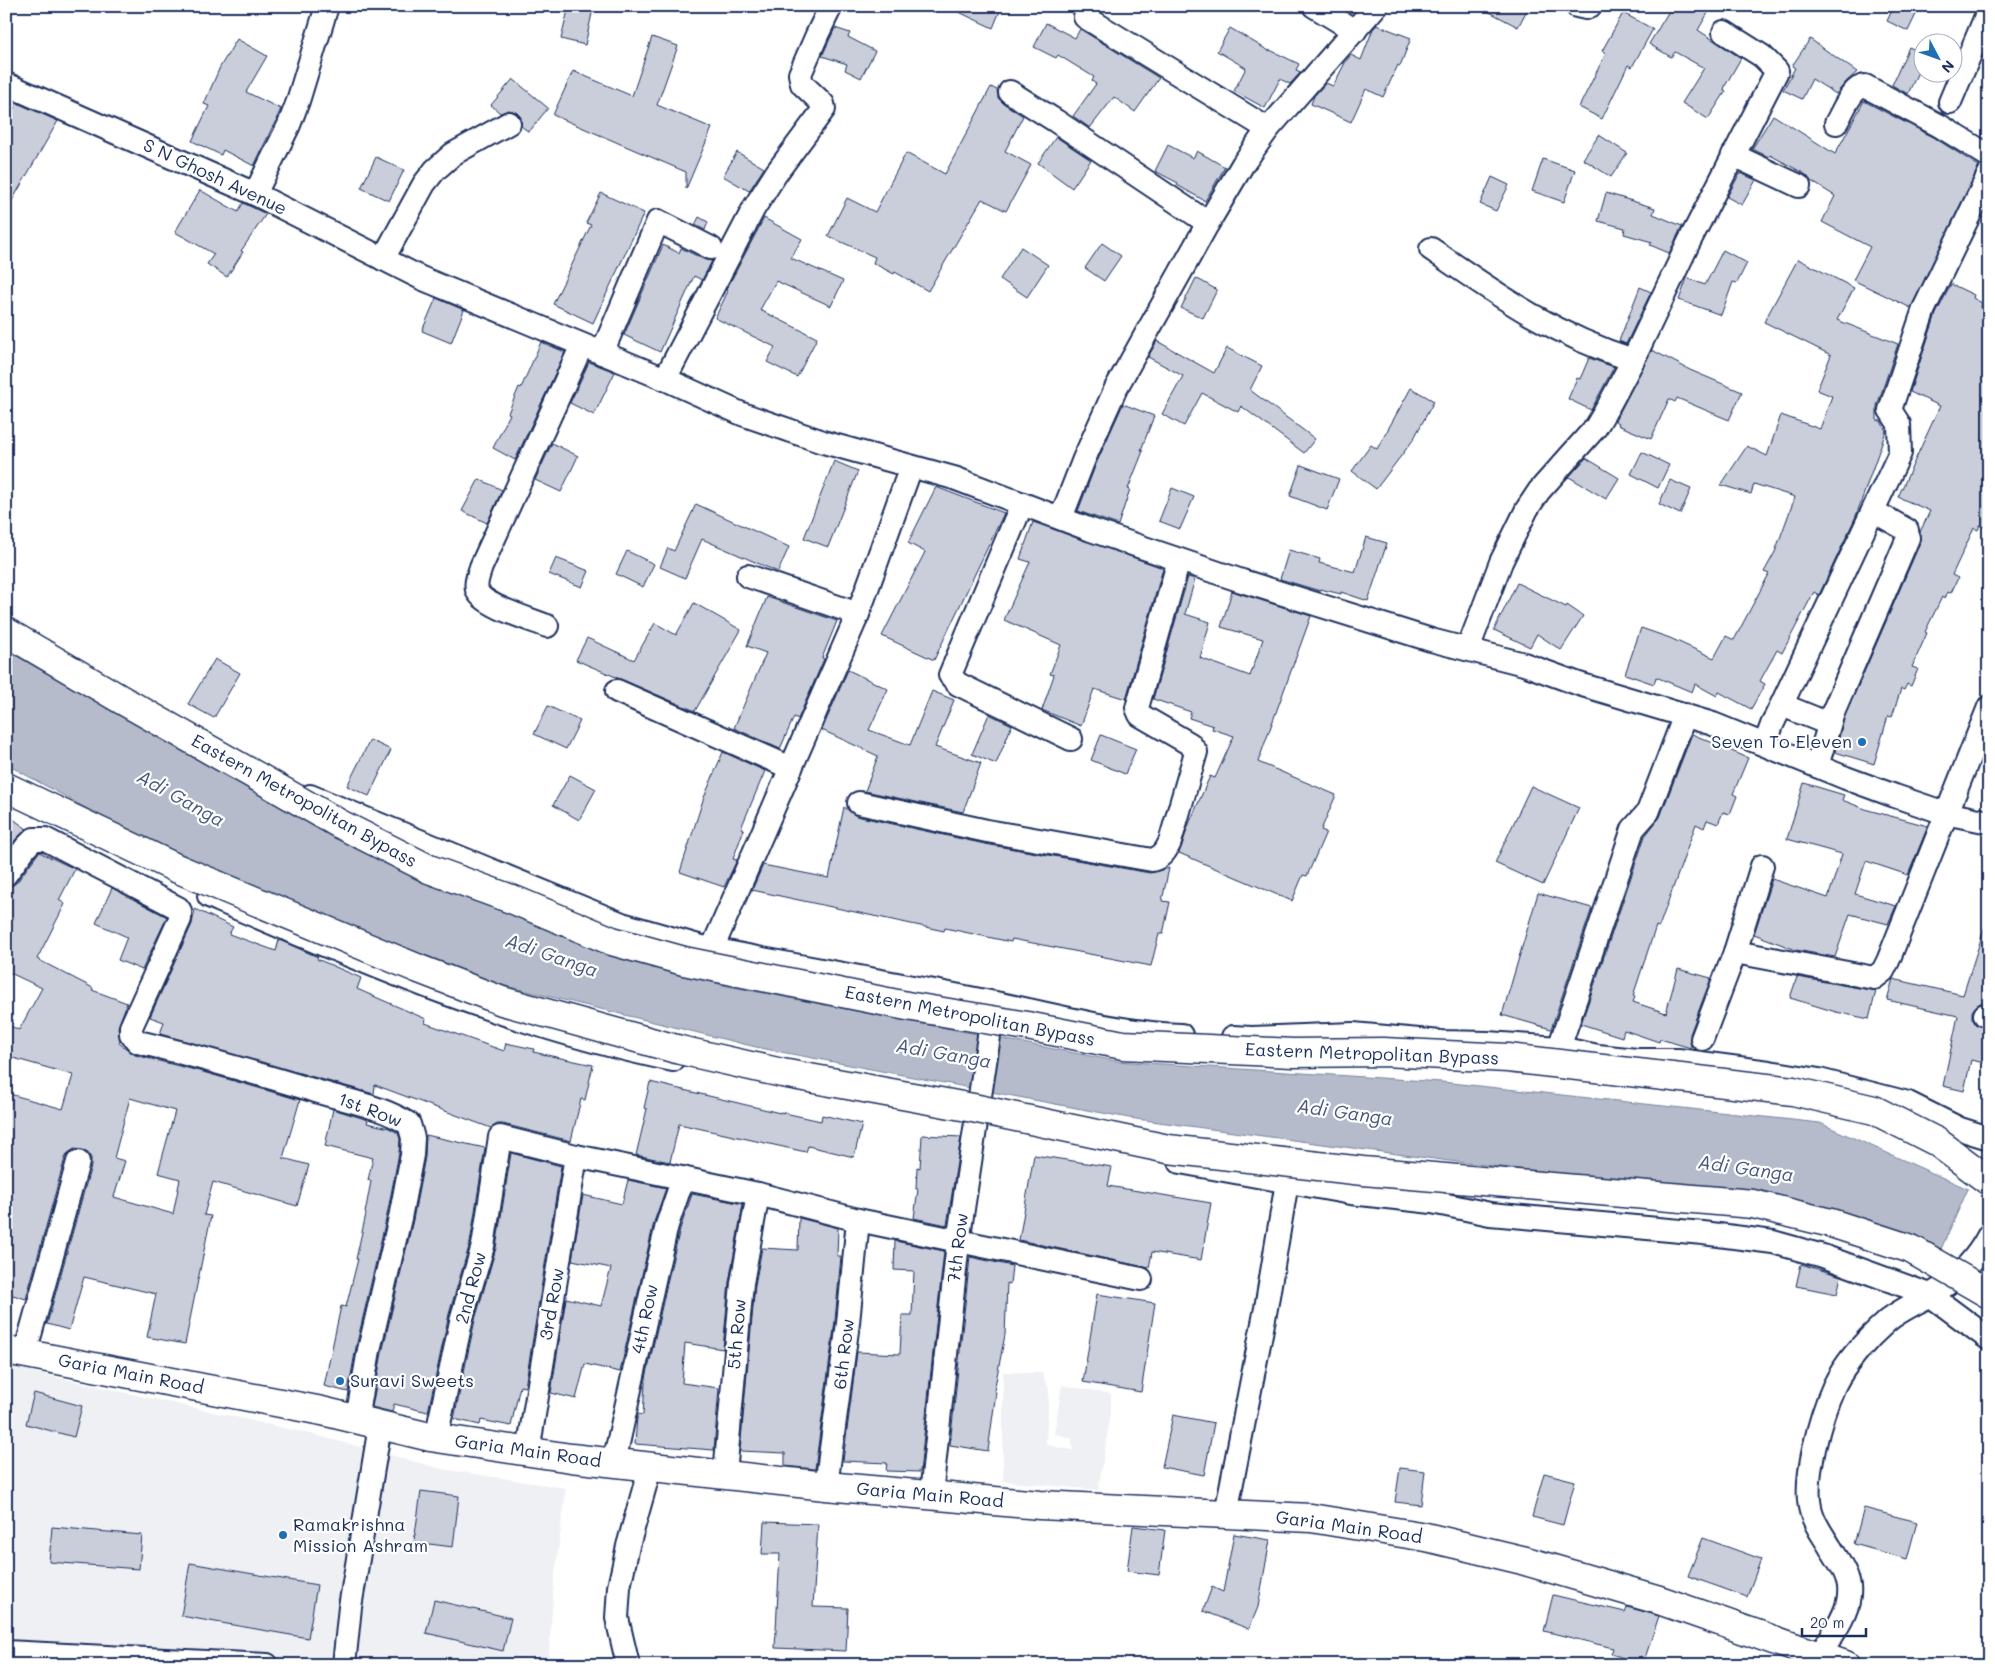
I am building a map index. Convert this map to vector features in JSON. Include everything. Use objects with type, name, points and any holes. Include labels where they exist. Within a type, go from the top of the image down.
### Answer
[{"type":"main road","name":"Eastern Metropolitan Bypass","points":[[6,632],[258,776],[338,824],[429,869],[514,900],[612,941],[684,961],[907,1006],[1027,1026],[1123,1045],[1292,1053],[1383,1052],[1508,1058],[1793,1091],[1874,1110],[1937,1142],[1989,1181]]},
{"type":"main road","points":[[6,786],[176,868],[419,969],[502,1001],[680,1050],[782,1073],[973,1108],[1168,1149],[1362,1171],[1753,1204],[1831,1223],[1911,1249],[1989,1294]]},
{"type":"main road","name":"Garia Main Road","points":[[16,1351],[436,1438],[528,1452],[650,1468],[931,1495],[1106,1508],[1311,1518],[1426,1537],[1522,1560],[1659,1600],[1815,1661],[1845,1665]]},
{"type":"street","points":[[255,194],[289,125],[327,6]]},
{"type":"street","points":[[665,380],[766,188],[824,109],[823,104],[802,84],[800,74],[816,35],[831,6]]},
{"type":"street","points":[[1088,6],[1085,17],[1268,129]]},
{"type":"street","points":[[1314,6],[1355,31]]},
{"type":"street","points":[[1061,518],[1084,459],[1116,388],[1243,164],[1268,129],[1376,6]]},
{"type":"street","points":[[1577,6],[1586,8],[1590,6]]},
{"type":"street","points":[[1950,102],[1989,9]]},
{"type":"street","points":[[1468,649],[1501,562],[1527,509],[1539,491],[1596,427],[1633,360],[1688,242],[1778,71],[1762,56],[1724,32]]},
{"type":"street","name":"S N Ghosh Avenue","points":[[6,84],[255,194],[421,278],[742,414],[823,442],[954,478],[1091,530],[1416,636],[1524,664],[1579,684],[1684,715],[1765,744],[1817,766],[1945,814],[1989,822]]},
{"type":"street","points":[[1836,124],[1855,91],[1866,86],[1940,126],[1989,156]]},
{"type":"street","points":[[1010,92],[1208,223]]},
{"type":"street","points":[[383,259],[424,184],[435,170],[453,154],[510,123]]},
{"type":"street","points":[[1734,155],[1799,186]]},
{"type":"street","points":[[1765,744],[1900,453],[1899,424],[1890,410],[1924,309],[1989,174]]},
{"type":"street","points":[[547,626],[486,601],[477,591],[481,567],[658,221],[711,248]]},
{"type":"street","points":[[1431,249],[1518,309],[1571,337],[1604,351],[1633,360]]},
{"type":"street","points":[[712,950],[858,614],[911,467]]},
{"type":"street","points":[[1022,504],[950,676],[958,684],[1071,739]]},
{"type":"street","points":[[1817,766],[1829,724],[1908,538],[1907,530],[1873,511]]},
{"type":"street","points":[[859,804],[1152,860],[1160,857],[1167,850],[1170,842],[1196,752],[1190,744],[1140,715],[1137,708],[1180,560]]},
{"type":"street","points":[[748,576],[858,614]]},
{"type":"street","points":[[617,691],[791,768]]},
{"type":"street","points":[[1782,705],[1829,724]]},
{"type":"street","points":[[1735,952],[1874,978],[1878,976],[1888,961],[1989,707]]},
{"type":"street","points":[[1559,1048],[1633,829],[1648,812],[1684,715]]},
{"type":"street","points":[[258,776],[323,800],[370,822],[485,866],[622,924],[712,950],[994,1002],[1120,1028],[1161,1034],[1252,1038],[1353,1034],[1441,1042],[1488,1043],[1559,1048],[1598,1056],[1637,1060],[1678,1060],[1819,1080],[1908,1103],[1960,1129],[1989,1138]]},
{"type":"street","name":"1st Row","points":[[6,874],[34,839],[44,839],[178,908],[180,919],[131,1027],[131,1034],[138,1042],[200,1056],[397,1116],[409,1124],[413,1138],[412,1155],[400,1218],[369,1350],[368,1423]]},
{"type":"street","points":[[140,851],[168,879],[389,973],[514,1019],[642,1054],[976,1122],[1351,1194],[1432,1202],[1490,1214],[1703,1232],[1773,1242],[1823,1256],[1930,1295],[1989,1339]]},
{"type":"street","points":[[1702,1040],[1735,952],[1762,866]]},
{"type":"street","name":"7th Row","points":[[931,1495],[958,1242],[994,1002]]},
{"type":"street","name":"2nd Row","points":[[436,1438],[462,1317],[483,1246],[500,1137],[576,1156]]},
{"type":"street","points":[[576,1156],[758,1194],[858,1220],[958,1242],[1141,1279]]},
{"type":"street","name":"3rd Row","points":[[528,1452],[576,1156]]},
{"type":"street","points":[[16,1351],[78,1162]]},
{"type":"street","name":"4th Row","points":[[614,1462],[654,1276],[667,1225],[683,1178]]},
{"type":"street","points":[[1226,1513],[1266,1308],[1287,1182]]},
{"type":"street","name":"5th Row","points":[[725,1474],[742,1283],[758,1194]]},
{"type":"street","name":"6th Row","points":[[826,1486],[848,1323],[858,1220]]},
{"type":"street","points":[[1815,1661],[1845,1612],[1849,1588],[1843,1569],[1815,1522],[1810,1509],[1811,1469],[1815,1446],[1835,1385],[1864,1346],[1887,1321],[1922,1298],[1930,1295],[1960,1273],[1975,1258],[1989,1235]]},
{"type":"street","points":[[344,1665],[368,1423]]},
{"type":"street","points":[[628,1665],[617,1618],[620,1587],[628,1546],[650,1468]]},
{"type":"street","points":[[6,1652],[268,1665]]},
{"type":"shaded area","name":"Ramakrishna Mission Ashram","points":[[6,1366],[311,1434],[442,1469],[566,1488],[554,1583],[548,1665],[6,1665]]},
{"type":"shaded area","points":[[1003,1372],[1042,1373],[1049,1389],[1046,1445],[1073,1450],[1072,1438],[1054,1434],[1062,1385],[1111,1394],[1111,1413],[1098,1490],[1003,1481]]},
{"type":"water","name":"Adi Ganga","points":[[6,650],[267,799],[547,930],[722,985],[1116,1061],[1442,1082],[1820,1123],[1968,1189],[1941,1249],[1795,1200],[1449,1161],[1129,1118],[760,1048],[498,984],[173,856],[6,764]]},
{"type":"building","points":[[569,6],[593,9],[585,45],[561,39]]},
{"type":"building","points":[[946,6],[1002,6],[993,28]]},
{"type":"building","points":[[1478,6],[1529,6],[1518,27]]},
{"type":"building","points":[[1672,6],[1712,6],[1698,30],[1741,58],[1725,86],[1724,90],[1726,91],[1708,119],[1682,103],[1704,68],[1675,52],[1671,57],[1649,44]]},
{"type":"building","points":[[1894,6],[1920,6],[1908,31],[1887,21]]},
{"type":"building","points":[[1623,13],[1653,29],[1632,67],[1628,65],[1602,119],[1579,107],[1606,53],[1602,51]]},
{"type":"building","points":[[1046,23],[1075,38],[1080,29],[1159,78],[1135,112],[1114,97],[1090,128],[1073,116],[1096,84],[1092,81],[1094,77],[1058,55],[1056,58],[1034,47]]},
{"type":"building","points":[[1377,25],[1411,38],[1400,66],[1398,65],[1383,97],[1366,89],[1351,122],[1311,104],[1314,96],[1326,83],[1333,86],[1351,55],[1361,60],[1373,29]]},
{"type":"building","points":[[835,28],[850,33],[848,37],[875,51],[861,78],[845,70],[847,64],[822,56]]},
{"type":"building","points":[[1230,28],[1269,51],[1299,64],[1296,70],[1301,72],[1290,84],[1280,79],[1265,108],[1234,91],[1246,68],[1217,51]]},
{"type":"building","points":[[652,37],[678,46],[657,105],[712,128],[686,189],[686,172],[553,115],[573,71],[632,96]]},
{"type":"building","points":[[237,39],[267,56],[246,92],[281,109],[254,166],[223,150],[221,155],[192,141],[209,106],[204,104],[220,67]]},
{"type":"building","points":[[1810,39],[1857,72],[1836,94],[1812,79],[1802,99],[1783,90],[1795,68],[1792,66]]},
{"type":"building","points":[[1909,47],[1912,48],[1913,82],[1908,94],[1892,85]]},
{"type":"building","points":[[513,79],[548,108],[529,132],[521,126],[521,117],[516,112],[509,110],[500,113],[491,105]]},
{"type":"building","points":[[991,87],[997,90],[998,98],[1003,103],[1023,116],[1005,151],[1031,165],[1006,211],[982,199],[928,291],[895,272],[894,274],[873,263],[875,257],[828,236],[847,198],[875,212],[906,153],[945,174]]},
{"type":"building","points":[[1864,101],[1933,137],[1979,166],[1911,308],[1853,280],[1870,247],[1822,222],[1835,196],[1811,181],[1805,174],[1770,155],[1769,157],[1752,149],[1773,115],[1835,154]]},
{"type":"building","points":[[17,103],[58,121],[6,211],[6,122]]},
{"type":"building","points":[[1599,135],[1627,153],[1611,177],[1583,159]]},
{"type":"building","points":[[1056,137],[1091,160],[1072,188],[1038,163]]},
{"type":"building","points":[[1168,145],[1193,158],[1197,151],[1225,167],[1205,201],[1177,185],[1178,183],[1155,171]]},
{"type":"building","points":[[737,152],[764,168],[749,191],[723,176]]},
{"type":"building","points":[[376,157],[404,170],[389,201],[361,188]]},
{"type":"building","points":[[1543,159],[1575,170],[1564,202],[1532,191]]},
{"type":"building","points":[[1740,173],[1756,180],[1742,205],[1727,197]]},
{"type":"building","points":[[1492,177],[1509,185],[1496,211],[1480,204]]},
{"type":"building","points":[[200,190],[238,212],[243,203],[266,214],[241,251],[243,252],[227,277],[207,264],[214,254],[175,232]]},
{"type":"building","points":[[601,193],[644,213],[593,323],[553,304],[591,225],[586,223]]},
{"type":"building","points":[[1606,193],[1655,208],[1653,214],[1682,226],[1669,253],[1650,245],[1652,242],[1624,234],[1625,228],[1598,221]]},
{"type":"building","points":[[699,217],[708,222],[705,230],[695,225]]},
{"type":"building","points":[[764,218],[802,239],[791,258],[843,281],[831,306],[776,281],[760,310],[817,338],[797,377],[767,362],[775,347],[715,318],[728,291],[726,290]]},
{"type":"building","points":[[1102,243],[1121,256],[1104,281],[1085,268]]},
{"type":"building","points":[[663,245],[679,253],[681,248],[705,260],[712,261],[702,280],[694,276],[660,352],[624,335]]},
{"type":"building","points":[[1021,247],[1048,265],[1027,297],[1000,279]]},
{"type":"building","points":[[1723,250],[1747,263],[1737,283],[1733,282],[1721,315],[1679,300],[1687,278],[1705,285]]},
{"type":"building","points":[[1798,259],[1854,288],[1837,320],[1898,344],[1877,406],[1877,420],[1881,421],[1886,431],[1856,516],[1819,595],[1814,592],[1782,653],[1777,650],[1760,681],[1765,684],[1751,709],[1719,692],[1717,696],[1695,684],[1692,692],[1656,677],[1654,684],[1625,674],[1641,628],[1670,638],[1714,658],[1726,636],[1734,640],[1769,574],[1764,572],[1775,552],[1795,497],[1754,484],[1751,494],[1721,485],[1747,446],[1767,456],[1781,415],[1820,429],[1832,396],[1817,390],[1831,355],[1764,322]]},
{"type":"building","points":[[1196,278],[1217,290],[1203,318],[1181,308]]},
{"type":"building","points":[[1951,284],[1974,295],[1973,298],[1982,303],[1981,307],[1989,311],[1989,529],[1980,525],[1978,530],[1974,528],[1952,575],[1958,578],[1951,593],[1947,592],[1944,599],[1942,597],[1925,632],[1927,633],[1912,667],[1918,669],[1911,686],[1907,684],[1904,690],[1901,689],[1892,717],[1888,716],[1874,764],[1835,752],[1845,716],[1920,543],[1920,532],[1930,511],[1898,497],[1940,406],[1910,392],[1936,314]]},
{"type":"building","points":[[1640,287],[1651,292],[1626,344],[1619,341]]},
{"type":"building","points":[[436,298],[464,310],[451,343],[422,331]]},
{"type":"building","points":[[1157,341],[1214,373],[1227,348],[1262,366],[1250,390],[1315,439],[1304,453],[1241,406],[1238,412],[1202,393],[1184,426],[1162,414],[1183,376],[1148,357]]},
{"type":"building","points":[[541,342],[565,352],[515,460],[493,448]]},
{"type":"building","points":[[1652,350],[1690,370],[1742,392],[1729,420],[1677,398],[1675,402],[1669,399],[1651,439],[1618,425],[1619,423],[1615,421]]},
{"type":"building","points":[[1589,358],[1614,367],[1591,410],[1568,399],[1577,378],[1580,379]]},
{"type":"building","points":[[589,362],[615,372],[594,415],[570,403]]},
{"type":"building","points":[[1411,388],[1434,401],[1413,440],[1376,489],[1352,471],[1371,445],[1377,449]]},
{"type":"building","points":[[1123,404],[1154,416],[1128,489],[1130,489],[1118,525],[1078,511],[1096,464]]},
{"type":"building","points":[[552,443],[578,456],[561,492],[535,480]]},
{"type":"building","points":[[1642,452],[1669,465],[1658,488],[1631,474]]},
{"type":"building","points":[[1586,458],[1619,478],[1606,499],[1569,477]]},
{"type":"building","points":[[834,461],[858,471],[828,547],[804,538]]},
{"type":"building","points":[[1301,465],[1339,479],[1327,510],[1290,496]]},
{"type":"building","points":[[479,479],[502,490],[487,523],[462,511]]},
{"type":"building","points":[[1670,480],[1691,489],[1680,514],[1659,504]]},
{"type":"building","points":[[936,487],[1004,513],[934,660],[882,636],[925,552],[908,543]]},
{"type":"building","points":[[1172,488],[1194,497],[1180,529],[1159,521]]},
{"type":"building","points":[[696,504],[789,547],[778,572],[702,539],[685,578],[660,567],[668,548],[674,551]]},
{"type":"building","points":[[1033,522],[1163,568],[1126,699],[1094,689],[1081,726],[1042,710],[1054,675],[1050,674],[1061,645],[1004,620],[1030,562],[1020,559]]},
{"type":"building","points":[[1366,537],[1387,543],[1368,601],[1341,592],[1341,594],[1320,589],[1320,591],[1280,579],[1289,550],[1320,559],[1319,563],[1355,572]]},
{"type":"building","points":[[627,551],[654,564],[643,587],[616,574]]},
{"type":"building","points":[[556,558],[589,571],[582,587],[549,574]]},
{"type":"building","points":[[1188,577],[1195,579],[1185,614],[1210,622],[1200,658],[1250,676],[1263,639],[1221,627],[1232,591],[1311,616],[1258,762],[1336,795],[1321,830],[1326,832],[1307,876],[1303,875],[1292,901],[1179,853],[1189,824],[1210,776],[1215,778],[1234,736],[1212,729],[1213,726],[1189,718],[1191,712],[1153,699]]},
{"type":"building","points":[[1517,583],[1566,607],[1567,605],[1583,616],[1561,650],[1537,634],[1530,647],[1494,630]]},
{"type":"building","points":[[767,597],[837,621],[822,658],[824,659],[798,719],[794,717],[780,749],[734,728],[766,653],[747,646]]},
{"type":"building","points":[[694,603],[741,630],[695,711],[576,660],[587,638],[634,660],[655,623],[676,635]]},
{"type":"building","points":[[215,659],[240,673],[214,718],[188,704]]},
{"type":"building","points":[[848,670],[888,689],[869,730],[910,745],[932,691],[954,700],[935,747],[981,763],[963,812],[865,791],[878,756],[822,730]]},
{"type":"building","points":[[548,706],[580,721],[566,749],[534,734]]},
{"type":"building","points":[[989,714],[1012,725],[996,764],[972,754]]},
{"type":"building","points":[[1692,734],[1748,758],[1733,794],[1737,796],[1730,814],[1723,812],[1718,824],[1707,820],[1704,828],[1696,824],[1659,927],[1656,926],[1633,996],[1635,997],[1633,1002],[1666,1013],[1678,969],[1711,978],[1690,1034],[1691,1048],[1660,1039],[1659,1042],[1624,1030],[1622,1037],[1581,1024],[1645,836],[1660,817]]},
{"type":"building","points":[[1101,735],[1136,749],[1125,774],[1091,760]]},
{"type":"building","points":[[370,740],[391,750],[369,796],[347,786]]},
{"type":"building","points":[[723,752],[765,771],[741,828],[744,829],[733,859],[737,860],[724,887],[680,872],[703,800]]},
{"type":"building","points":[[570,775],[596,789],[579,820],[553,805]]},
{"type":"building","points":[[1804,783],[1844,795],[1842,800],[1868,810],[1928,826],[1908,875],[1866,861],[1855,894],[1896,906],[1888,924],[1850,914],[1835,957],[1796,950],[1754,934],[1772,879],[1828,898],[1842,854],[1787,839]]},
{"type":"building","points":[[1531,786],[1579,808],[1543,885],[1495,863]]},
{"type":"building","points":[[844,807],[856,816],[985,844],[1150,873],[1169,868],[1162,901],[1170,902],[1163,934],[1159,934],[1151,966],[1012,939],[1011,942],[945,928],[944,931],[752,890],[763,865],[829,878]]},
{"type":"building","points":[[6,814],[27,829],[6,852]]},
{"type":"building","points":[[39,852],[75,869],[59,900],[65,904],[37,959],[93,988],[92,990],[127,1003],[118,1027],[119,1043],[135,1055],[300,1100],[283,1158],[309,1165],[297,1206],[213,1182],[204,1215],[211,1216],[185,1344],[147,1337],[156,1294],[84,1277],[69,1330],[47,1324],[91,1166],[91,1158],[88,1153],[82,1150],[74,1149],[65,1158],[26,1299],[6,1293],[6,1093],[63,1109],[73,1075],[6,1056],[6,1024],[19,1030],[42,988],[6,971],[6,887],[12,886]],"holes":[[[130,1098],[175,1111],[158,1173],[180,1179],[173,1214],[114,1197],[125,1161],[114,1158]]]},
{"type":"building","points":[[112,888],[167,917],[142,970],[118,960],[127,937],[96,923]]},
{"type":"building","points":[[1538,893],[1592,908],[1551,1029],[1502,1015]]},
{"type":"building","points":[[195,909],[233,927],[229,934],[276,951],[279,940],[361,978],[357,989],[426,1019],[425,1023],[504,1051],[506,1043],[534,1049],[533,1052],[593,1065],[585,1100],[581,1099],[571,1141],[503,1124],[497,1124],[491,1128],[375,1085],[374,1094],[160,1034],[164,1022],[150,1017],[192,924]]},
{"type":"building","points":[[1985,926],[1989,927],[1989,1002],[1982,1002],[1976,1006],[1972,1011],[1972,1018],[1976,1025],[1989,1029],[1989,1064],[1971,1060],[1964,1091],[1943,1086],[1958,1016],[1887,1000],[1893,979],[1963,995]]},
{"type":"building","points":[[1797,977],[1876,991],[1869,1019],[1836,1012],[1790,998]]},
{"type":"building","points":[[650,1082],[780,1113],[821,1121],[822,1115],[862,1124],[854,1157],[808,1146],[806,1152],[679,1124],[670,1162],[636,1155],[647,1109],[644,1108]]},
{"type":"building","points":[[333,1109],[368,1120],[367,1123],[389,1128],[398,1133],[400,1139],[387,1215],[356,1347],[348,1392],[324,1386],[341,1306],[346,1307],[358,1259],[356,1259],[366,1214],[371,1181],[368,1180],[373,1158],[325,1146]]},
{"type":"building","points":[[426,1135],[485,1148],[470,1243],[449,1314],[428,1412],[394,1404],[392,1412],[372,1407],[382,1353],[413,1220],[425,1157]]},
{"type":"building","points":[[922,1135],[961,1137],[947,1225],[914,1218],[918,1189],[916,1189],[917,1167],[920,1168]]},
{"type":"building","points":[[511,1153],[561,1166],[525,1387],[520,1386],[511,1426],[481,1420],[480,1425],[454,1419],[475,1320],[496,1248]]},
{"type":"building","points":[[1034,1155],[1112,1167],[1108,1186],[1211,1203],[1201,1260],[1152,1252],[1149,1268],[1019,1240]]},
{"type":"building","points":[[628,1180],[666,1188],[654,1222],[620,1372],[585,1364],[576,1399],[551,1393],[566,1298],[601,1306],[611,1268],[572,1260],[583,1195],[622,1204]]},
{"type":"building","points":[[692,1194],[743,1204],[729,1282],[723,1349],[685,1343],[682,1383],[719,1388],[714,1450],[635,1444],[637,1417],[638,1414],[643,1415],[645,1383],[668,1279],[680,1229]]},
{"type":"building","points":[[799,1218],[838,1228],[837,1256],[841,1256],[835,1321],[815,1469],[785,1466],[785,1453],[740,1451],[755,1285],[762,1248],[798,1250]]},
{"type":"building","points":[[895,1241],[944,1251],[920,1472],[886,1471],[887,1463],[843,1461],[857,1352],[900,1354],[902,1315],[912,1315],[914,1271],[894,1270]]},
{"type":"building","points":[[970,1257],[1012,1266],[1010,1284],[1007,1283],[1005,1335],[994,1391],[996,1392],[988,1451],[950,1445]]},
{"type":"building","points":[[1801,1264],[1841,1276],[1837,1294],[1796,1286]]},
{"type":"building","points":[[1097,1294],[1155,1303],[1141,1392],[1083,1382]]},
{"type":"building","points":[[34,1393],[82,1406],[74,1437],[26,1424]]},
{"type":"building","points":[[1173,1415],[1214,1423],[1204,1475],[1162,1467]]},
{"type":"building","points":[[1400,1468],[1425,1471],[1421,1505],[1395,1502]]},
{"type":"building","points":[[1544,1473],[1575,1481],[1563,1525],[1532,1517]]},
{"type":"building","points":[[421,1491],[459,1496],[453,1547],[414,1542]]},
{"type":"building","points":[[1864,1508],[1917,1522],[1907,1559],[1854,1544]]},
{"type":"building","points":[[764,1522],[818,1524],[813,1607],[848,1608],[846,1651],[775,1648],[780,1554],[762,1554]]},
{"type":"building","points":[[1133,1526],[1165,1530],[1159,1575],[1127,1571]]},
{"type":"building","points":[[52,1527],[142,1535],[139,1569],[49,1562]]},
{"type":"building","points":[[1234,1534],[1270,1540],[1258,1607],[1249,1629],[1203,1611],[1212,1587],[1223,1592]]},
{"type":"building","points":[[1703,1538],[1761,1559],[1747,1597],[1688,1576]]},
{"type":"building","points":[[190,1563],[317,1585],[308,1638],[181,1616]]},
{"type":"building","points":[[1553,1595],[1625,1612],[1627,1607],[1659,1616],[1643,1664],[1611,1654],[1613,1648],[1544,1631]]},
{"type":"building","points":[[434,1600],[511,1618],[503,1651],[426,1633]]},
{"type":"place","name":"Seven To Eleven","points":[[1862,742]]},
{"type":"place","name":"Suravi Sweets","points":[[340,1381]]},
{"type":"place","name":"Ramakrishna Mission Ashram","points":[[283,1535]]}]
